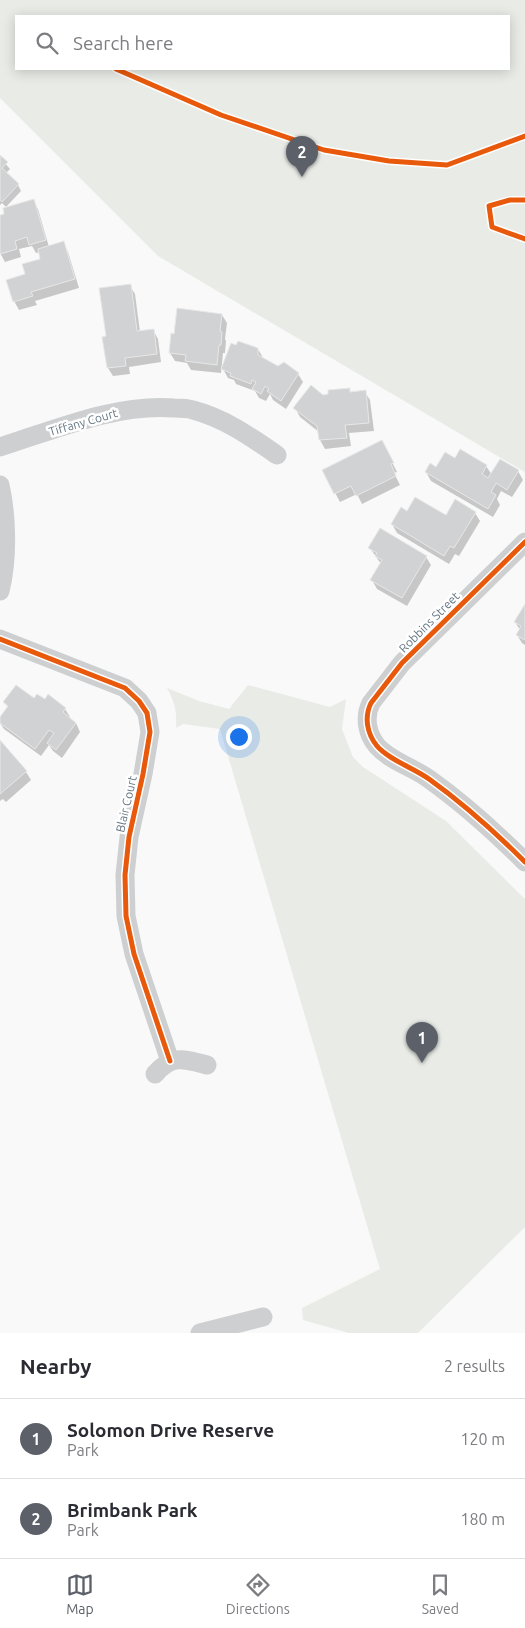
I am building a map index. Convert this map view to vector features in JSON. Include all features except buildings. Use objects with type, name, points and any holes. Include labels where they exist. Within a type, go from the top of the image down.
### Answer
[{"type":"street","name":"Tiffany Court","points":[[0,447],[117,411],[156,406],[192,410],[209,416],[234,427],[277,455]]},
{"type":"street","points":[[0,485],[4,501],[6,546],[0,591]]},
{"type":"street","name":"Robbins Street","points":[[525,542],[402,662],[367,710],[368,727],[378,747],[388,755],[417,770],[459,800],[525,862]]},
{"type":"street","name":"Blair Court","points":[[0,639],[124,688],[139,701],[147,713],[150,732],[143,774],[128,837],[125,875],[126,916],[134,954],[170,1061]]},
{"type":"street","points":[[155,1074],[170,1061],[183,1059],[207,1065]]},
{"type":"street","points":[[200,1333],[262,1317]]},
{"type":"shaded area","points":[[0,0],[525,0],[525,472],[158,256],[0,98]]},
{"type":"shaded area","points":[[248,685],[330,707],[346,699],[342,729],[353,757],[363,767],[446,821],[525,899],[525,1227],[418,1333],[349,1333],[303,1320],[302,1308],[380,1269],[220,729],[183,724],[176,728],[175,707],[167,688],[199,701],[229,709]]},
{"type":"cycle path","points":[[118,70],[221,115],[324,150],[389,161],[447,165],[525,136]]},
{"type":"cycle path","points":[[525,200],[510,200],[489,206],[492,227],[525,239]]},
{"type":"cycle path","points":[[525,542],[402,663],[371,703],[367,720],[371,736],[382,751],[423,775],[455,798],[525,862]]},
{"type":"cycle path","points":[[0,639],[125,688],[139,701],[147,713],[150,732],[129,837],[125,875],[126,916],[134,954],[170,1061]]},
{"type":"place","name":"Brimbank Park","points":[[302,177]]},
{"type":"place","name":"Solomon Drive Reserve","points":[[422,1063]]}]
